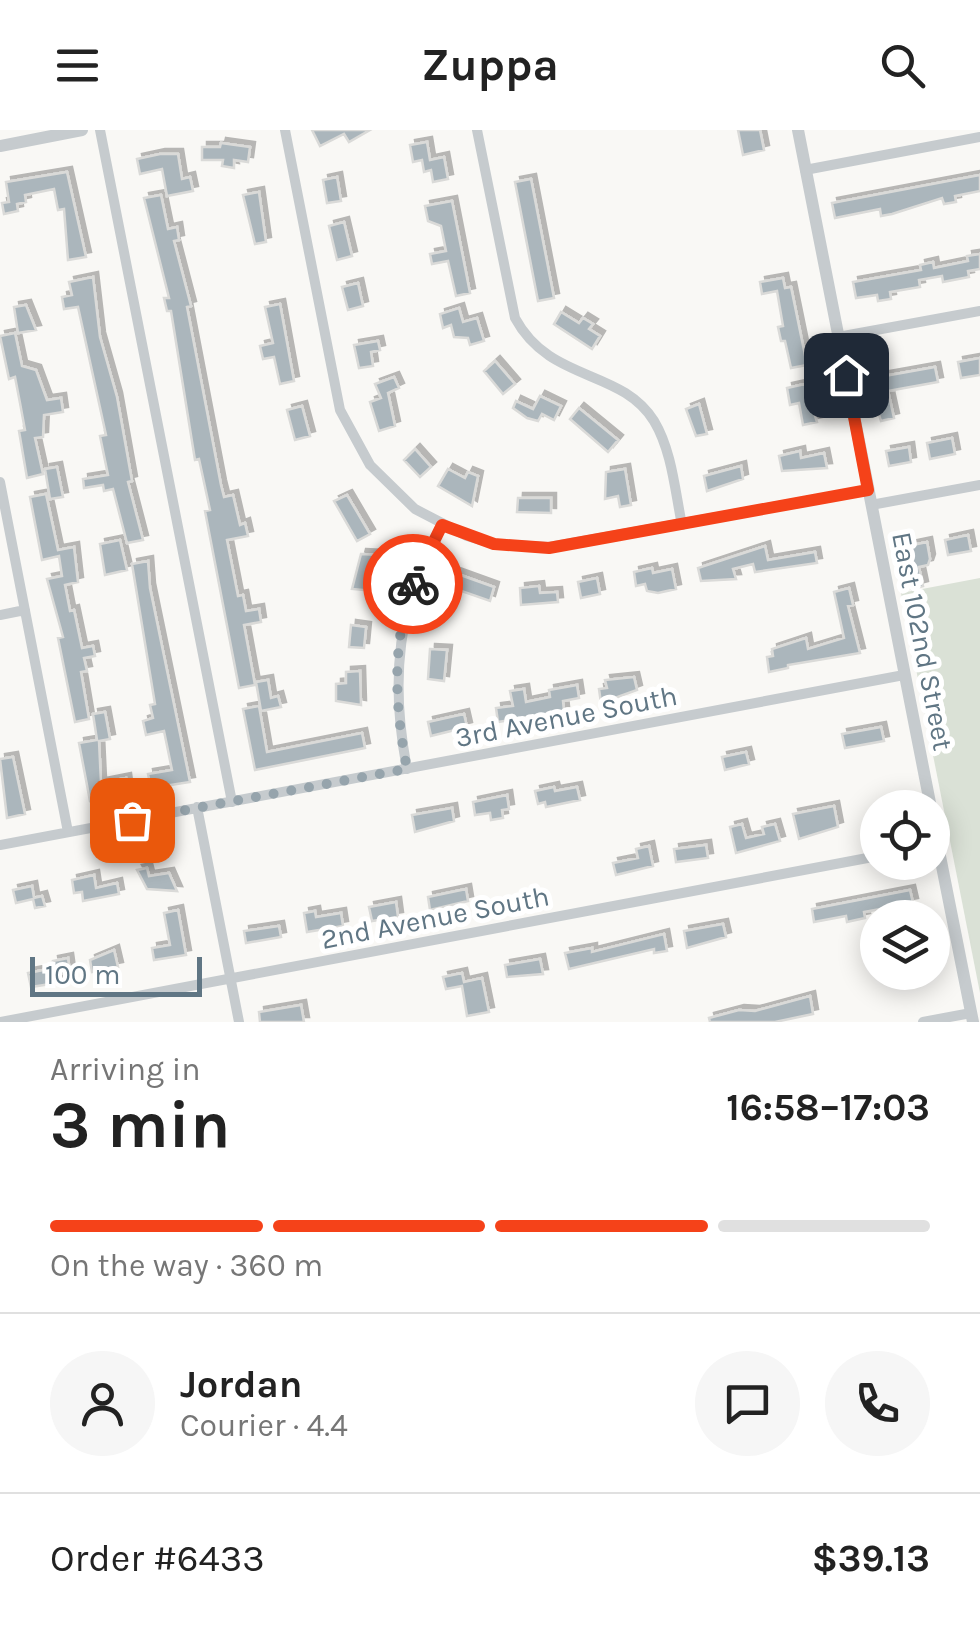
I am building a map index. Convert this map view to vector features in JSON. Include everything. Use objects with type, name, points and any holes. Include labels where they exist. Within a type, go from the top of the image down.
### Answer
[{"type":"street","points":[[0,146],[82,130]]},
{"type":"street","points":[[100,130],[232,802]]},
{"type":"street","points":[[284,130],[340,410],[370,465],[391,488],[442,525],[494,544],[549,548],[868,490]]},
{"type":"street","points":[[477,130],[515,318],[524,335],[552,361],[625,393],[652,418],[667,454],[682,525]]},
{"type":"street","name":"East 102nd Street","points":[[798,130],[927,790]]},
{"type":"street","points":[[806,170],[980,137]]},
{"type":"street","points":[[838,337],[980,311]]},
{"type":"street","points":[[0,482],[68,832]]},
{"type":"street","points":[[871,505],[980,485]]},
{"type":"street","points":[[407,769],[396,702],[401,629],[422,560],[442,525]]},
{"type":"street","points":[[0,615],[25,610]]},
{"type":"street","name":"3rd Avenue South","points":[[0,844],[904,675]]},
{"type":"street","points":[[198,808],[239,1022]]},
{"type":"street","name":"2nd Avenue South","points":[[0,1022],[860,859]]},
{"type":"street","points":[[923,1022],[972,1018],[942,880]]},
{"type":"shaded area","points":[[980,578],[980,993],[950,841],[950,790],[940,790],[901,593]]},
{"type":"building","points":[[312,130],[370,130],[349,142],[344,134],[320,146]]},
{"type":"building","points":[[738,130],[760,130],[764,150],[743,155]]},
{"type":"building","points":[[427,142],[430,160],[444,157],[448,179],[433,182],[431,170],[424,172],[422,160],[413,162],[410,145]]},
{"type":"building","points":[[221,143],[250,147],[248,162],[234,160],[234,168],[222,166],[223,160],[202,160],[202,147],[220,147]]},
{"type":"building","points":[[178,154],[182,179],[190,177],[193,191],[167,196],[162,169],[140,174],[137,159]]},
{"type":"building","points":[[67,172],[86,257],[68,260],[64,209],[58,210],[54,189],[25,195],[26,202],[17,204],[18,211],[4,214],[2,203],[9,202],[6,182]]},
{"type":"building","points":[[980,175],[980,191],[955,196],[956,202],[944,204],[942,198],[892,214],[881,216],[880,209],[835,218],[832,203]]},
{"type":"building","points":[[337,177],[341,201],[327,203],[323,180]]},
{"type":"building","points":[[531,179],[554,298],[538,301],[515,182]]},
{"type":"building","points":[[259,192],[266,242],[255,244],[243,195]]},
{"type":"building","points":[[161,195],[168,229],[177,227],[179,240],[174,241],[191,306],[187,307],[224,497],[233,495],[240,525],[245,523],[248,536],[227,540],[238,596],[243,595],[246,611],[259,609],[261,622],[244,625],[255,685],[239,688],[205,511],[210,510],[199,459],[195,460],[171,311],[167,311],[164,298],[169,298],[144,198]]},
{"type":"building","points":[[452,201],[470,293],[456,296],[448,261],[432,264],[430,254],[446,251],[441,226],[428,221],[425,206]]},
{"type":"building","points":[[344,222],[352,256],[337,260],[329,226]]},
{"type":"building","points":[[980,254],[980,269],[968,271],[969,277],[943,282],[942,276],[919,280],[920,287],[890,292],[891,299],[878,301],[877,295],[856,298],[853,282],[921,270],[920,265],[933,262],[934,268],[968,261],[967,256]]},
{"type":"building","points":[[93,277],[100,337],[117,397],[132,481],[128,482],[143,540],[127,543],[113,489],[104,491],[103,485],[84,488],[83,479],[108,475],[100,436],[106,435],[78,307],[64,309],[62,297],[72,295],[69,282]]},
{"type":"building","points":[[783,278],[785,288],[791,287],[807,365],[791,368],[778,327],[783,326],[777,291],[762,294],[760,282]]},
{"type":"building","points":[[358,283],[363,306],[348,310],[342,287]]},
{"type":"building","points":[[280,304],[294,381],[280,384],[274,357],[263,359],[260,346],[273,343],[265,307]]},
{"type":"building","points":[[26,305],[36,330],[18,333],[14,307]]},
{"type":"building","points":[[459,308],[463,322],[477,318],[484,341],[470,345],[468,338],[454,337],[451,325],[443,328],[440,314]]},
{"type":"building","points":[[561,312],[579,323],[583,318],[593,324],[589,329],[600,336],[592,349],[554,324]]},
{"type":"building","points":[[15,333],[22,366],[36,370],[47,400],[61,398],[63,412],[44,415],[43,437],[35,438],[43,474],[27,478],[19,431],[25,430],[20,403],[15,377],[9,379],[0,336]]},
{"type":"building","points":[[378,341],[380,350],[371,352],[373,366],[359,368],[354,345]]},
{"type":"building","points":[[980,358],[980,375],[961,378],[958,362]]},
{"type":"building","points":[[495,361],[515,384],[503,394],[484,371]]},
{"type":"building","points":[[935,367],[938,382],[888,391],[894,418],[881,421],[868,379]]},
{"type":"building","points":[[394,377],[399,388],[388,393],[395,426],[379,431],[370,402],[381,398],[375,384]]},
{"type":"building","points":[[805,384],[817,422],[803,425],[799,403],[790,405],[787,388]]},
{"type":"building","points":[[540,396],[561,406],[554,420],[542,414],[538,421],[527,418],[513,408],[516,401],[533,409]]},
{"type":"building","points":[[699,404],[707,434],[696,436],[686,409]]},
{"type":"building","points":[[302,406],[310,436],[295,440],[287,410]]},
{"type":"building","points":[[579,408],[618,440],[608,452],[570,419]]},
{"type":"building","points":[[952,438],[955,454],[930,459],[927,443]]},
{"type":"building","points":[[909,447],[911,462],[889,466],[886,451]]},
{"type":"building","points":[[415,449],[431,467],[420,477],[404,460]]},
{"type":"building","points":[[800,451],[801,458],[824,453],[827,468],[782,471],[779,456]]},
{"type":"building","points":[[741,466],[743,479],[707,491],[704,476]]},
{"type":"building","points":[[57,467],[63,497],[50,499],[45,469]]},
{"type":"building","points":[[448,469],[465,478],[468,472],[478,476],[472,506],[438,486]]},
{"type":"building","points":[[625,469],[631,505],[620,507],[618,496],[605,499],[606,472]]},
{"type":"building","points":[[46,494],[58,550],[74,547],[78,582],[65,585],[70,611],[74,610],[82,648],[93,646],[95,656],[84,658],[87,671],[81,672],[89,719],[75,722],[58,638],[63,637],[47,579],[62,576],[59,556],[42,560],[30,497]]},
{"type":"building","points":[[347,495],[370,534],[357,541],[334,501]]},
{"type":"building","points":[[518,498],[551,498],[551,513],[517,512]]},
{"type":"building","points":[[968,535],[971,551],[948,555],[945,540]]},
{"type":"building","points":[[120,540],[127,570],[105,575],[100,544]]},
{"type":"building","points":[[927,542],[930,559],[928,565],[919,567],[923,586],[912,589],[903,547]]},
{"type":"building","points":[[765,546],[768,560],[815,552],[817,563],[755,572],[753,564],[733,569],[736,579],[701,581],[698,568]]},
{"type":"building","points":[[361,554],[378,555],[374,591],[352,589]]},
{"type":"building","points":[[148,561],[150,588],[190,782],[151,788],[148,774],[172,770],[164,731],[146,735],[143,721],[153,718],[150,705],[155,704],[132,564]]},
{"type":"building","points":[[652,568],[653,573],[672,569],[676,589],[658,593],[647,591],[645,584],[636,586],[634,572]]},
{"type":"building","points":[[452,572],[494,587],[490,601],[447,586]]},
{"type":"building","points":[[597,578],[600,594],[581,598],[578,582]]},
{"type":"building","points":[[539,586],[540,593],[557,592],[558,602],[521,605],[520,588]]},
{"type":"building","points":[[849,588],[853,605],[848,606],[860,653],[769,672],[767,657],[773,656],[772,649],[806,638],[808,649],[844,638],[834,592]]},
{"type":"building","points":[[351,625],[366,627],[364,648],[349,647]]},
{"type":"building","points":[[430,649],[447,650],[444,681],[428,679]]},
{"type":"building","points":[[360,671],[361,705],[336,701],[336,684],[346,683],[346,672]]},
{"type":"building","points":[[634,677],[637,690],[601,703],[599,689],[607,688],[605,680]]},
{"type":"building","points":[[268,680],[271,698],[278,696],[281,707],[261,711],[256,682]]},
{"type":"building","points":[[577,685],[579,698],[563,701],[564,711],[498,722],[496,708],[513,706],[510,691],[524,689],[526,702],[550,697],[549,690]]},
{"type":"building","points":[[259,706],[267,752],[362,733],[365,748],[255,770],[243,709]]},
{"type":"building","points":[[105,712],[110,739],[99,741],[101,783],[126,778],[128,793],[90,801],[79,743],[97,740],[93,714]]},
{"type":"building","points":[[464,714],[467,727],[431,736],[428,722]]},
{"type":"building","points":[[881,727],[884,741],[845,748],[842,734]]},
{"type":"building","points":[[746,752],[749,764],[725,770],[722,757]]},
{"type":"building","points":[[13,757],[25,814],[7,818],[0,759]]},
{"type":"building","points":[[554,787],[555,791],[577,787],[580,800],[546,807],[545,802],[538,804],[535,791]]},
{"type":"building","points":[[507,795],[509,809],[502,810],[503,818],[491,820],[490,813],[475,815],[473,802]]},
{"type":"building","points":[[834,806],[838,827],[799,839],[793,814]]},
{"type":"building","points":[[452,808],[454,821],[415,832],[412,815]]},
{"type":"building","points":[[742,824],[746,838],[764,834],[762,827],[775,824],[780,841],[736,853],[730,827]]},
{"type":"building","points":[[706,845],[708,858],[676,862],[674,849]]},
{"type":"building","points":[[649,846],[653,866],[616,875],[613,863],[638,858],[636,849]]},
{"type":"building","points":[[147,868],[149,876],[169,873],[177,891],[147,889],[137,870]]},
{"type":"building","points":[[94,875],[96,888],[117,883],[119,894],[83,901],[82,892],[74,893],[72,880]]},
{"type":"building","points":[[32,886],[34,898],[42,896],[45,906],[35,908],[33,899],[16,903],[13,890]]},
{"type":"building","points":[[466,889],[468,901],[430,910],[428,897]]},
{"type":"building","points":[[910,890],[912,900],[860,900],[860,919],[847,922],[846,916],[814,922],[812,909]]},
{"type":"building","points":[[396,902],[398,917],[372,921],[369,907]]},
{"type":"building","points":[[178,910],[186,955],[154,960],[152,948],[170,945],[164,913]]},
{"type":"building","points":[[315,911],[316,917],[341,913],[343,926],[307,932],[304,913]]},
{"type":"building","points":[[723,924],[726,937],[687,948],[684,931]]},
{"type":"building","points":[[279,926],[281,937],[246,943],[244,931]]},
{"type":"building","points":[[664,934],[667,951],[654,953],[654,949],[569,969],[565,953],[592,948],[592,952]]},
{"type":"building","points":[[114,950],[118,967],[92,972],[90,960]]},
{"type":"building","points":[[68,958],[70,972],[56,975],[57,983],[31,987],[28,973],[54,968],[53,961]]},
{"type":"building","points":[[540,959],[543,974],[507,977],[505,965]]},
{"type":"building","points":[[462,973],[464,982],[482,978],[489,1012],[467,1016],[462,986],[446,989],[443,977]]},
{"type":"building","points":[[810,996],[813,1014],[775,1022],[710,1022],[709,1018],[739,1010],[755,1011]]},
{"type":"building","points":[[301,1005],[304,1022],[260,1022],[259,1012]]},
{"type":"way so far","points":[[132,820],[407,769],[396,702],[397,665],[401,629],[413,584]]},
{"type":"route","points":[[413,584],[442,525],[494,544],[549,548],[868,490],[846,375]]}]
